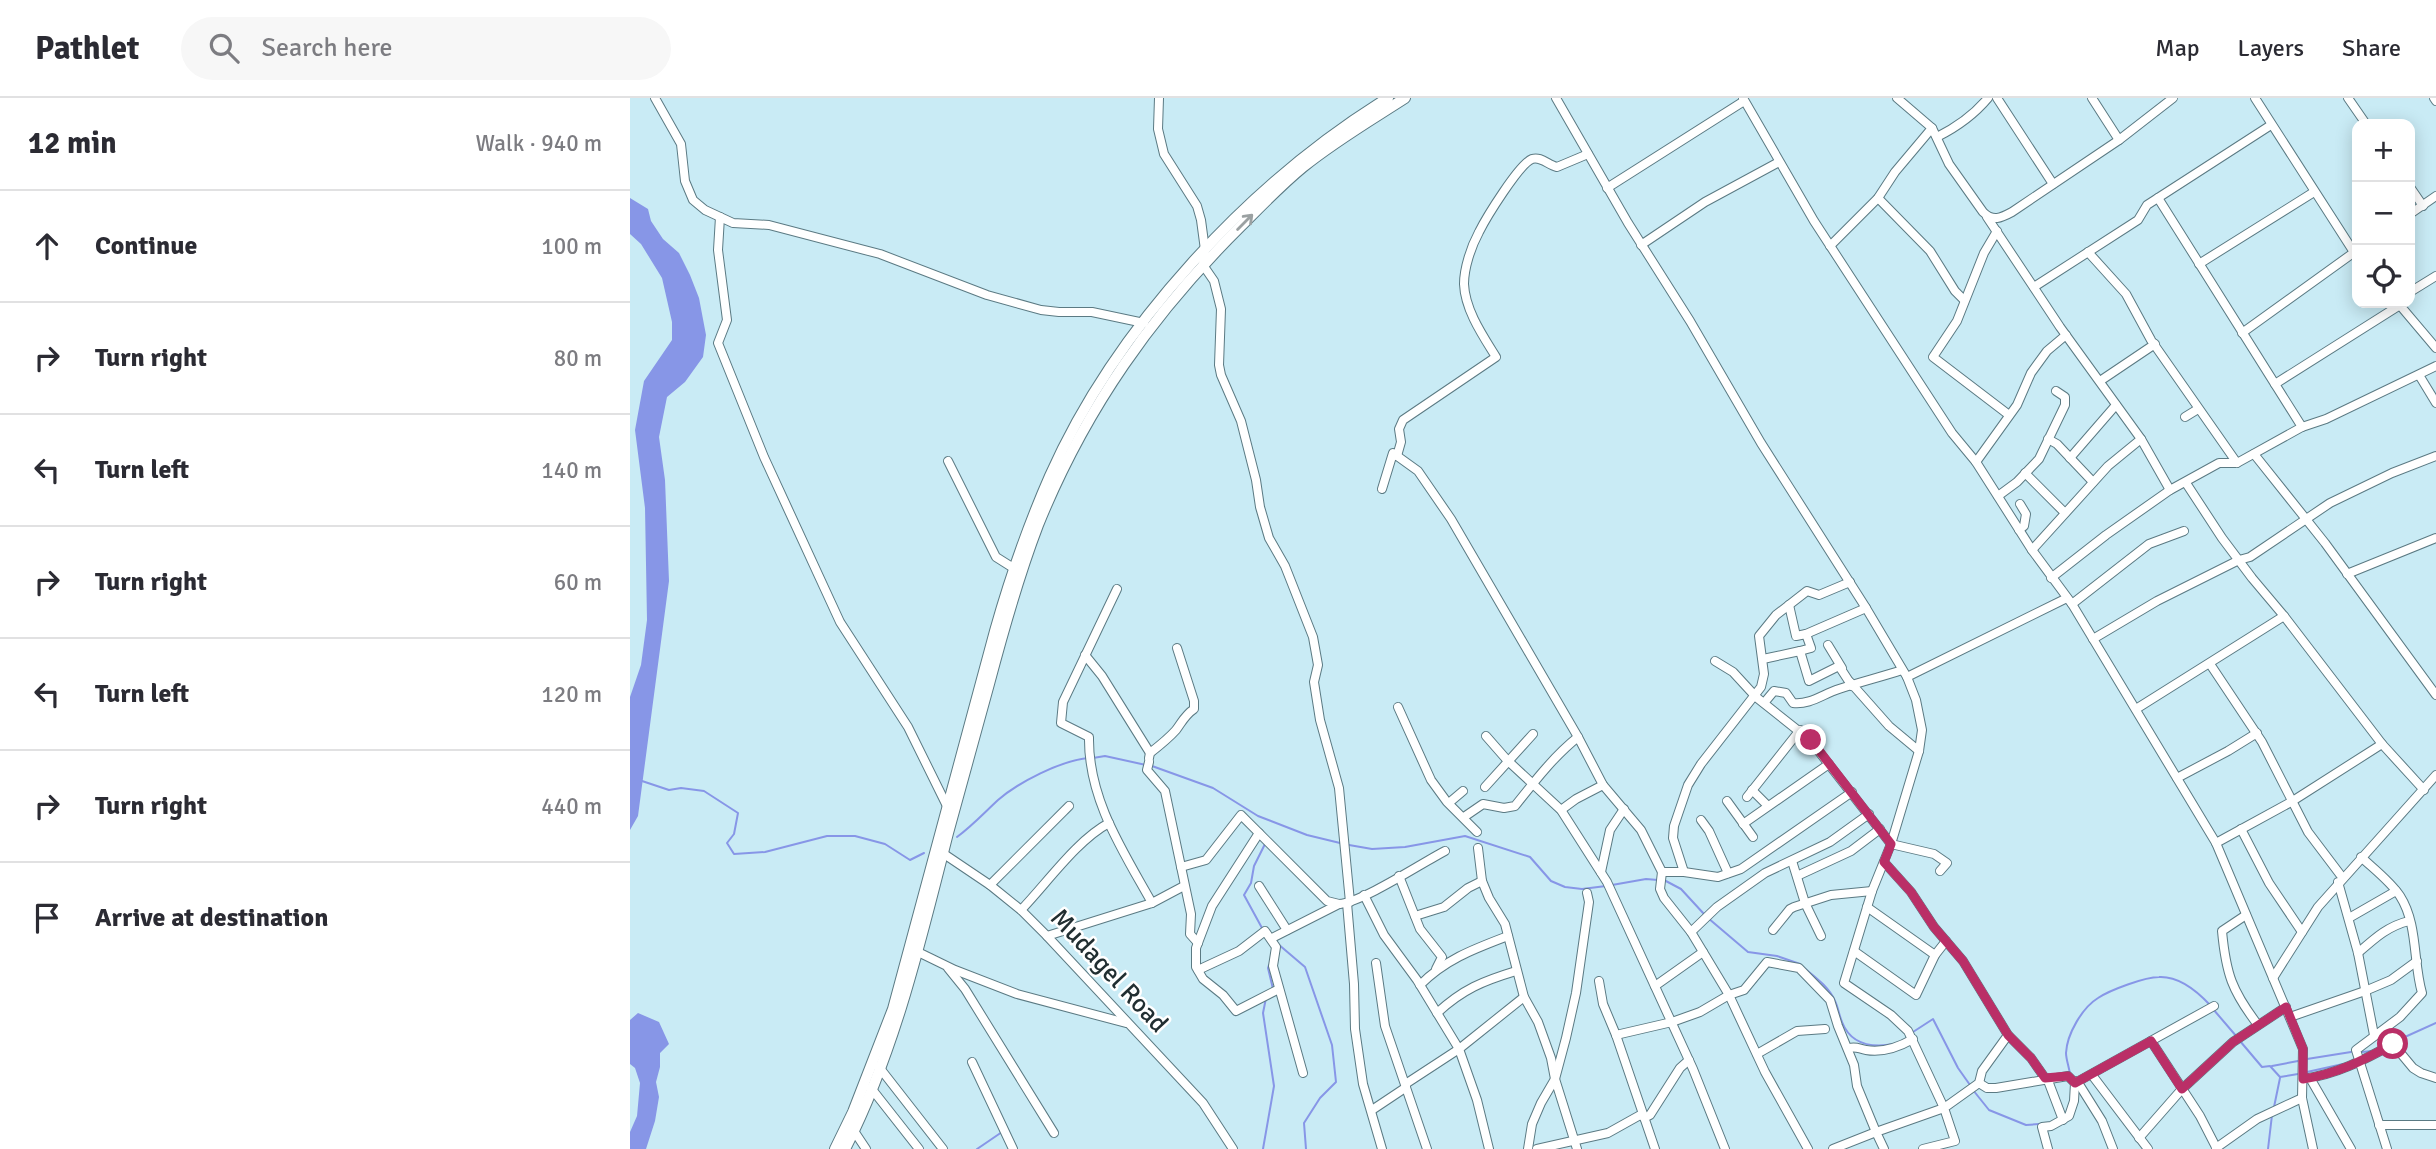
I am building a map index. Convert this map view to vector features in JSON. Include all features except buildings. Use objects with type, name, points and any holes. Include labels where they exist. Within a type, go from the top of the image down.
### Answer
[{"type":"main road","points":[[835,1149],[853,1112],[893,1009],[995,631],[1014,569],[1051,474],[1107,375],[1144,323],[1205,250],[1246,206],[1298,160],[1388,98]]},
{"type":"main road","points":[[845,1149],[879,1067],[918,952],[1015,590],[1059,476],[1111,381],[1203,264],[1301,169],[1405,98]]},
{"type":"street","points":[[655,98],[681,144],[685,181],[693,200],[720,217],[741,225],[769,226],[869,251],[987,295],[1041,310],[1092,312],[1144,323]]},
{"type":"street","points":[[1159,98],[1160,142],[1197,206],[1203,232],[1203,264],[1213,281],[1220,309],[1221,376],[1241,421],[1269,538],[1285,566],[1312,636],[1318,665],[1314,682],[1317,702],[1339,788],[1346,839],[1346,903],[1354,984],[1355,1029],[1363,1084],[1382,1149]]},
{"type":"street","points":[[1556,98],[1607,188],[1690,321],[1761,443],[1866,608],[1905,674],[1916,700],[1922,730],[1919,751],[1891,844],[1871,891],[1844,983],[1891,1015],[1910,1035],[1944,1108],[1955,1140],[1923,1149]]},
{"type":"street","points":[[1937,137],[1959,126],[1988,98]]},
{"type":"street","points":[[1997,98],[2053,184]]},
{"type":"street","points":[[2092,98],[2119,140]]},
{"type":"street","points":[[1987,216],[2000,218],[2119,140],[2173,98]]},
{"type":"street","points":[[2255,98],[2352,247]]},
{"type":"street","points":[[2348,98],[2363,119]]},
{"type":"street","points":[[1899,99],[1932,128],[1949,164],[2141,439],[2170,490]]},
{"type":"street","points":[[1607,188],[1743,100],[1830,246],[1951,433],[1976,462],[2032,550],[2070,601],[2216,843],[2303,1049],[2307,1078],[2351,1149]]},
{"type":"street","points":[[2034,288],[2138,220],[2147,205],[2272,125]]},
{"type":"street","points":[[1830,246],[1878,198],[1895,172],[1932,128]]},
{"type":"street","points":[[1398,456],[1401,442],[1399,429],[1403,420],[1496,357],[1477,325],[1464,287],[1465,272],[1478,234],[1498,200],[1529,160],[1537,158],[1557,167],[1588,155]]},
{"type":"street","points":[[1641,245],[1704,202],[1779,162]]},
{"type":"street","points":[[2199,264],[2314,192]]},
{"type":"street","points":[[2415,194],[2423,205]]},
{"type":"street","points":[[2415,211],[2436,196]]},
{"type":"street","points":[[1878,198],[1930,251],[1955,291],[1964,300]]},
{"type":"street","points":[[2158,198],[2302,427]]},
{"type":"street","points":[[720,217],[718,250],[727,320],[718,344],[764,457],[840,622],[908,727],[947,806]]},
{"type":"street","points":[[1997,231],[1984,253],[1957,321],[1933,357],[2009,415]]},
{"type":"street","points":[[2088,251],[2126,294],[2155,344],[2236,463]]},
{"type":"street","points":[[2242,333],[2352,256]]},
{"type":"street","points":[[2415,289],[2436,276]]},
{"type":"street","points":[[2275,384],[2393,308]]},
{"type":"street","points":[[2402,308],[2436,348]]},
{"type":"street","points":[[1976,462],[2017,405],[2031,373],[2048,351],[2066,335]]},
{"type":"street","points":[[2100,381],[2155,344]]},
{"type":"street","points":[[2052,578],[2106,535],[2170,490],[2219,463],[2236,463],[2302,427],[2326,419],[2436,366]]},
{"type":"street","points":[[2419,375],[2436,403]]},
{"type":"street","points":[[1998,496],[2008,490],[2039,459],[2066,400],[2056,391]]},
{"type":"street","points":[[2070,458],[2116,405]]},
{"type":"street","points":[[2185,416],[2198,409]]},
{"type":"street","points":[[2048,439],[2057,444],[2093,481]]},
{"type":"street","points":[[2032,550],[2093,481],[2141,439]]},
{"type":"street","points":[[1382,489],[1393,453],[1418,471],[1451,519],[1578,737],[1603,785],[1641,830],[1660,878],[1664,898],[1691,932],[1729,995],[1808,1149]]},
{"type":"street","points":[[2254,454],[2306,519],[2436,695]]},
{"type":"street","points":[[2093,639],[2157,601],[2250,557],[2330,503],[2392,473],[2436,456]]},
{"type":"street","points":[[948,461],[996,557],[1014,569]]},
{"type":"street","points":[[2025,473],[2065,513]]},
{"type":"street","points":[[2186,483],[2239,560],[2382,744],[2424,790]]},
{"type":"street","points":[[2019,530],[2024,526],[2026,514],[2020,504]]},
{"type":"street","points":[[1764,703],[1774,691],[1786,692],[1793,703],[1797,704],[1852,686],[1905,674],[2070,601],[2149,544],[2184,531]]},
{"type":"street","points":[[2347,574],[2433,539],[2436,550]]},
{"type":"street","points":[[1684,872],[1673,838],[1674,826],[1688,785],[1700,764],[1756,697],[1761,687],[1764,674],[1759,636],[1776,615],[1807,591],[1819,595],[1850,582]]},
{"type":"street","points":[[1117,589],[1063,702],[1061,723],[1089,737],[1093,780],[1109,823],[1152,903]]},
{"type":"street","points":[[1788,605],[1796,636],[1866,608]]},
{"type":"street","points":[[2136,709],[2284,616]]},
{"type":"street","points":[[1763,659],[1811,648],[1806,634]]},
{"type":"street","points":[[1828,645],[1852,686]]},
{"type":"street","points":[[1149,761],[1186,714],[1194,709],[1194,701],[1177,648]]},
{"type":"street","points":[[1800,651],[1809,681],[1839,666],[1852,686],[1889,726],[1919,751]]},
{"type":"street","points":[[1085,655],[1102,676],[1165,791],[1191,914],[1191,934],[1198,943]]},
{"type":"street","points":[[1715,661],[1733,672],[1756,697],[1811,740],[1891,844],[1934,854],[1947,863],[1940,871]]},
{"type":"street","points":[[2210,664],[2256,733],[2289,790],[2291,802],[2308,832],[2340,880],[2374,1035]]},
{"type":"street","points":[[1398,708],[1431,779],[1447,802],[1478,832]]},
{"type":"street","points":[[1768,806],[1749,794],[1800,730]]},
{"type":"street","points":[[2177,778],[2256,733]]},
{"type":"street","points":[[1485,787],[1533,734]]},
{"type":"street","points":[[1486,736],[1507,760],[1561,810],[1601,872],[1672,1022],[1725,1149]]},
{"type":"street","points":[[1464,817],[1483,804],[1504,808],[1515,806],[1532,784],[1578,737]]},
{"type":"street","points":[[2216,843],[2291,802],[2382,744]]},
{"type":"street","points":[[1743,824],[1829,764]]},
{"type":"street","points":[[2273,978],[2318,907],[2436,775]]},
{"type":"street","points":[[1561,810],[1603,785]]},
{"type":"street","points":[[1450,802],[1462,791]]},
{"type":"street","points":[[1660,878],[1684,872],[1718,877],[1741,869],[1852,792]]},
{"type":"street","points":[[1727,802],[1752,837]]},
{"type":"street","points":[[990,885],[1069,806]]},
{"type":"street","points":[[1601,872],[1610,830],[1624,809]]},
{"type":"street","points":[[1691,932],[1706,917],[1765,873],[1830,842],[1869,814]]},
{"type":"street","points":[[1181,867],[1206,860],[1241,815],[1327,901],[1346,903]]},
{"type":"street","points":[[1700,820],[1709,831],[1728,873]]},
{"type":"street","points":[[1021,910],[1082,842],[1109,823]]},
{"type":"street","points":[[1797,876],[1851,851],[1880,829]]},
{"type":"street","points":[[2241,829],[2269,883],[2302,932]]},
{"type":"street","points":[[1259,833],[1212,906],[1198,943],[1195,962],[1203,979],[1223,995],[1236,1011],[1279,989]]},
{"type":"street","points":[[1478,848],[1482,881],[1505,924],[1524,997],[1538,1022],[1551,1058],[1555,1079],[1577,1145]]},
{"type":"street","points":[[1272,939],[1364,895],[1445,851]]},
{"type":"street","points":[[932,863],[944,853]]},
{"type":"street","name":"Mudagel Road","points":[[944,853],[990,885],[1047,936],[1203,1103],[1233,1149]]},
{"type":"street","points":[[2361,857],[2396,891],[2405,905],[2422,993],[2400,1017],[2356,1050],[2387,1149]]},
{"type":"street","points":[[1791,861],[1805,903],[1821,936]]},
{"type":"street","points":[[1884,862],[1911,892],[1970,971],[2008,1035],[2046,1078],[2061,1117]]},
{"type":"street","points":[[1399,876],[1419,929],[1442,957],[1436,969],[1420,985]]},
{"type":"street","points":[[1415,916],[1444,907],[1468,888],[1482,881]]},
{"type":"street","points":[[1047,936],[1152,903],[1184,886]]},
{"type":"street","points":[[1259,886],[1287,930]]},
{"type":"street","points":[[1773,930],[1790,909],[1805,903],[1831,895],[1871,891]]},
{"type":"street","points":[[2349,918],[2396,891]]},
{"type":"street","points":[[1528,1149],[1532,1124],[1555,1079],[1576,993],[1589,902],[1587,893]]},
{"type":"street","points":[[1364,895],[1384,935],[1420,985],[1459,1049],[1477,1100],[1489,1149]]},
{"type":"street","points":[[1867,906],[1935,955]]},
{"type":"street","points":[[2246,915],[2225,927],[2222,931],[2223,942],[2229,978],[2243,1005],[2258,1025]]},
{"type":"street","points":[[2358,953],[2394,925],[2410,921]]},
{"type":"street","points":[[1198,970],[1239,951],[1265,931],[1276,947],[1273,966],[1303,1073]]},
{"type":"street","points":[[1436,969],[1508,936]]},
{"type":"street","points":[[1854,951],[1916,995],[1935,955],[1946,942]]},
{"type":"street","points":[[918,952],[1017,994],[1128,1024]]},
{"type":"street","points":[[1655,986],[1703,952]]},
{"type":"street","points":[[2290,1017],[2391,980],[2417,961]]},
{"type":"street","points":[[1376,962],[1385,1026],[1427,1149]]},
{"type":"street","points":[[1616,1035],[1672,1022],[1700,1012],[1729,995],[1744,990],[1768,962],[1799,968],[1830,1000],[1838,1026],[1854,1044],[1864,1050],[1899,1047],[1910,1035]]},
{"type":"street","points":[[946,966],[965,989],[1054,1133]]},
{"type":"street","points":[[1437,1013],[1453,998],[1479,983],[1516,971]]},
{"type":"street","points":[[1600,981],[1602,1004],[1616,1035],[1655,1149]]},
{"type":"street","points":[[1372,1111],[1407,1083],[1459,1049],[1524,997]]},
{"type":"street","points":[[2092,1075],[2143,1145],[2182,1089],[2233,1042],[2286,1007]]},
{"type":"street","points":[[1974,1087],[1996,1088],[2046,1078],[2074,1080],[2092,1075],[2212,1008]]},
{"type":"street","points":[[1757,1054],[1797,1031],[1825,1028]]},
{"type":"street","points":[[1833,1149],[1944,1108],[1974,1087],[2008,1035]]},
{"type":"street","points":[[2151,1041],[2200,1116],[2216,1149],[2257,1119],[2302,1098]]},
{"type":"street","points":[[1854,1044],[1857,1086],[1884,1149]]},
{"type":"street","points":[[2307,1078],[2337,1072],[2393,1044],[2413,1068],[2436,1078]]},
{"type":"street","points":[[1538,1149],[1577,1145],[1650,1115],[1680,1068],[1689,1060]]},
{"type":"street","points":[[972,1062],[1013,1149]]},
{"type":"street","points":[[879,1067],[943,1149]]},
{"type":"street","points":[[2307,1078],[2302,1098],[2313,1149]]},
{"type":"street","points":[[2048,1149],[2042,1127],[2069,1115],[2073,1107],[2074,1080]]},
{"type":"street","points":[[2074,1080],[2102,1121],[2113,1149]]},
{"type":"street","points":[[871,1088],[919,1149]]},
{"type":"street","points":[[2379,1125],[2436,1125]]},
{"type":"street","points":[[854,1131],[866,1149]]},
{"type":"water","points":[[630,198],[648,209],[651,221],[663,239],[679,253],[699,298],[706,335],[703,357],[685,382],[667,397],[659,437],[665,480],[669,581],[638,816],[630,830],[630,697],[641,665],[647,620],[645,508],[635,430],[644,381],[672,340],[672,322],[662,278],[641,244],[630,234]]},
{"type":"water","points":[[638,1013],[659,1022],[669,1044],[660,1053],[656,1082],[659,1097],[646,1149],[630,1149],[630,1132],[637,1116],[640,1083],[635,1068],[630,1064],[630,1020]]},
{"type":"waterway","points":[[1093,758],[1105,756],[1146,765]]},
{"type":"waterway","points":[[957,837],[1017,786],[1040,773],[1088,758]]},
{"type":"waterway","points":[[1152,766],[1213,788],[1258,816],[1307,835],[1340,843]]},
{"type":"waterway","points":[[642,781],[669,790],[681,788],[704,791],[738,813],[734,834],[727,843],[734,854],[765,852],[827,836],[855,836],[885,844],[910,860],[924,853]]},
{"type":"waterway","points":[[1349,845],[1372,849],[1405,847],[1465,836],[1530,857],[1551,881],[1565,887],[1582,889],[1606,886]]},
{"type":"waterway","points":[[1262,928],[1244,895],[1265,844]]},
{"type":"waterway","points":[[1612,885],[1646,879],[1658,880]]},
{"type":"waterway","points":[[1664,880],[1681,889],[1704,914]]},
{"type":"waterway","points":[[1708,918],[1748,952],[1777,956],[1800,964]]},
{"type":"waterway","points":[[1278,944],[1305,967],[1332,1045],[1336,1082],[1320,1098],[1304,1123],[1306,1149]]},
{"type":"waterway","points":[[1269,965],[1273,989]]},
{"type":"waterway","points":[[1804,968],[1829,991],[1851,1036],[1870,1045],[1894,1044]]},
{"type":"waterway","points":[[2070,1074],[2066,1053],[2072,1030],[2086,1008],[2103,995],[2145,979],[2166,977],[2187,985],[2210,1005]]},
{"type":"waterway","points":[[1263,1149],[1274,1086],[1263,1013],[1266,998]]},
{"type":"waterway","points":[[2213,1009],[2237,1037]]},
{"type":"waterway","points":[[1913,1032],[1933,1019],[1958,1068],[1970,1085]]},
{"type":"waterway","points":[[2396,1041],[2436,1023]]},
{"type":"waterway","points":[[2240,1041],[2262,1067],[2270,1066],[2280,1077],[2298,1074]]},
{"type":"waterway","points":[[2362,1052],[2372,1051]]},
{"type":"waterway","points":[[2307,1059],[2351,1052]]},
{"type":"waterway","points":[[2272,1066],[2298,1061]]},
{"type":"waterway","points":[[2307,1072],[2343,1064]]},
{"type":"waterway","points":[[2274,1107],[2280,1078]]},
{"type":"waterway","points":[[1973,1090],[1989,1110],[2026,1125],[2039,1124]]},
{"type":"waterway","points":[[2268,1149],[2272,1115]]},
{"type":"waterway","points":[[977,1149],[1002,1132]]},
{"type":"route","points":[[1811,740],[1891,844],[1884,862],[1911,892],[1934,927],[1963,961],[2008,1035],[2031,1058],[2045,1078],[2068,1076],[2075,1083],[2151,1041],[2182,1089],[2233,1042],[2286,1007],[2303,1049],[2303,1079],[2337,1072],[2393,1044]]}]
